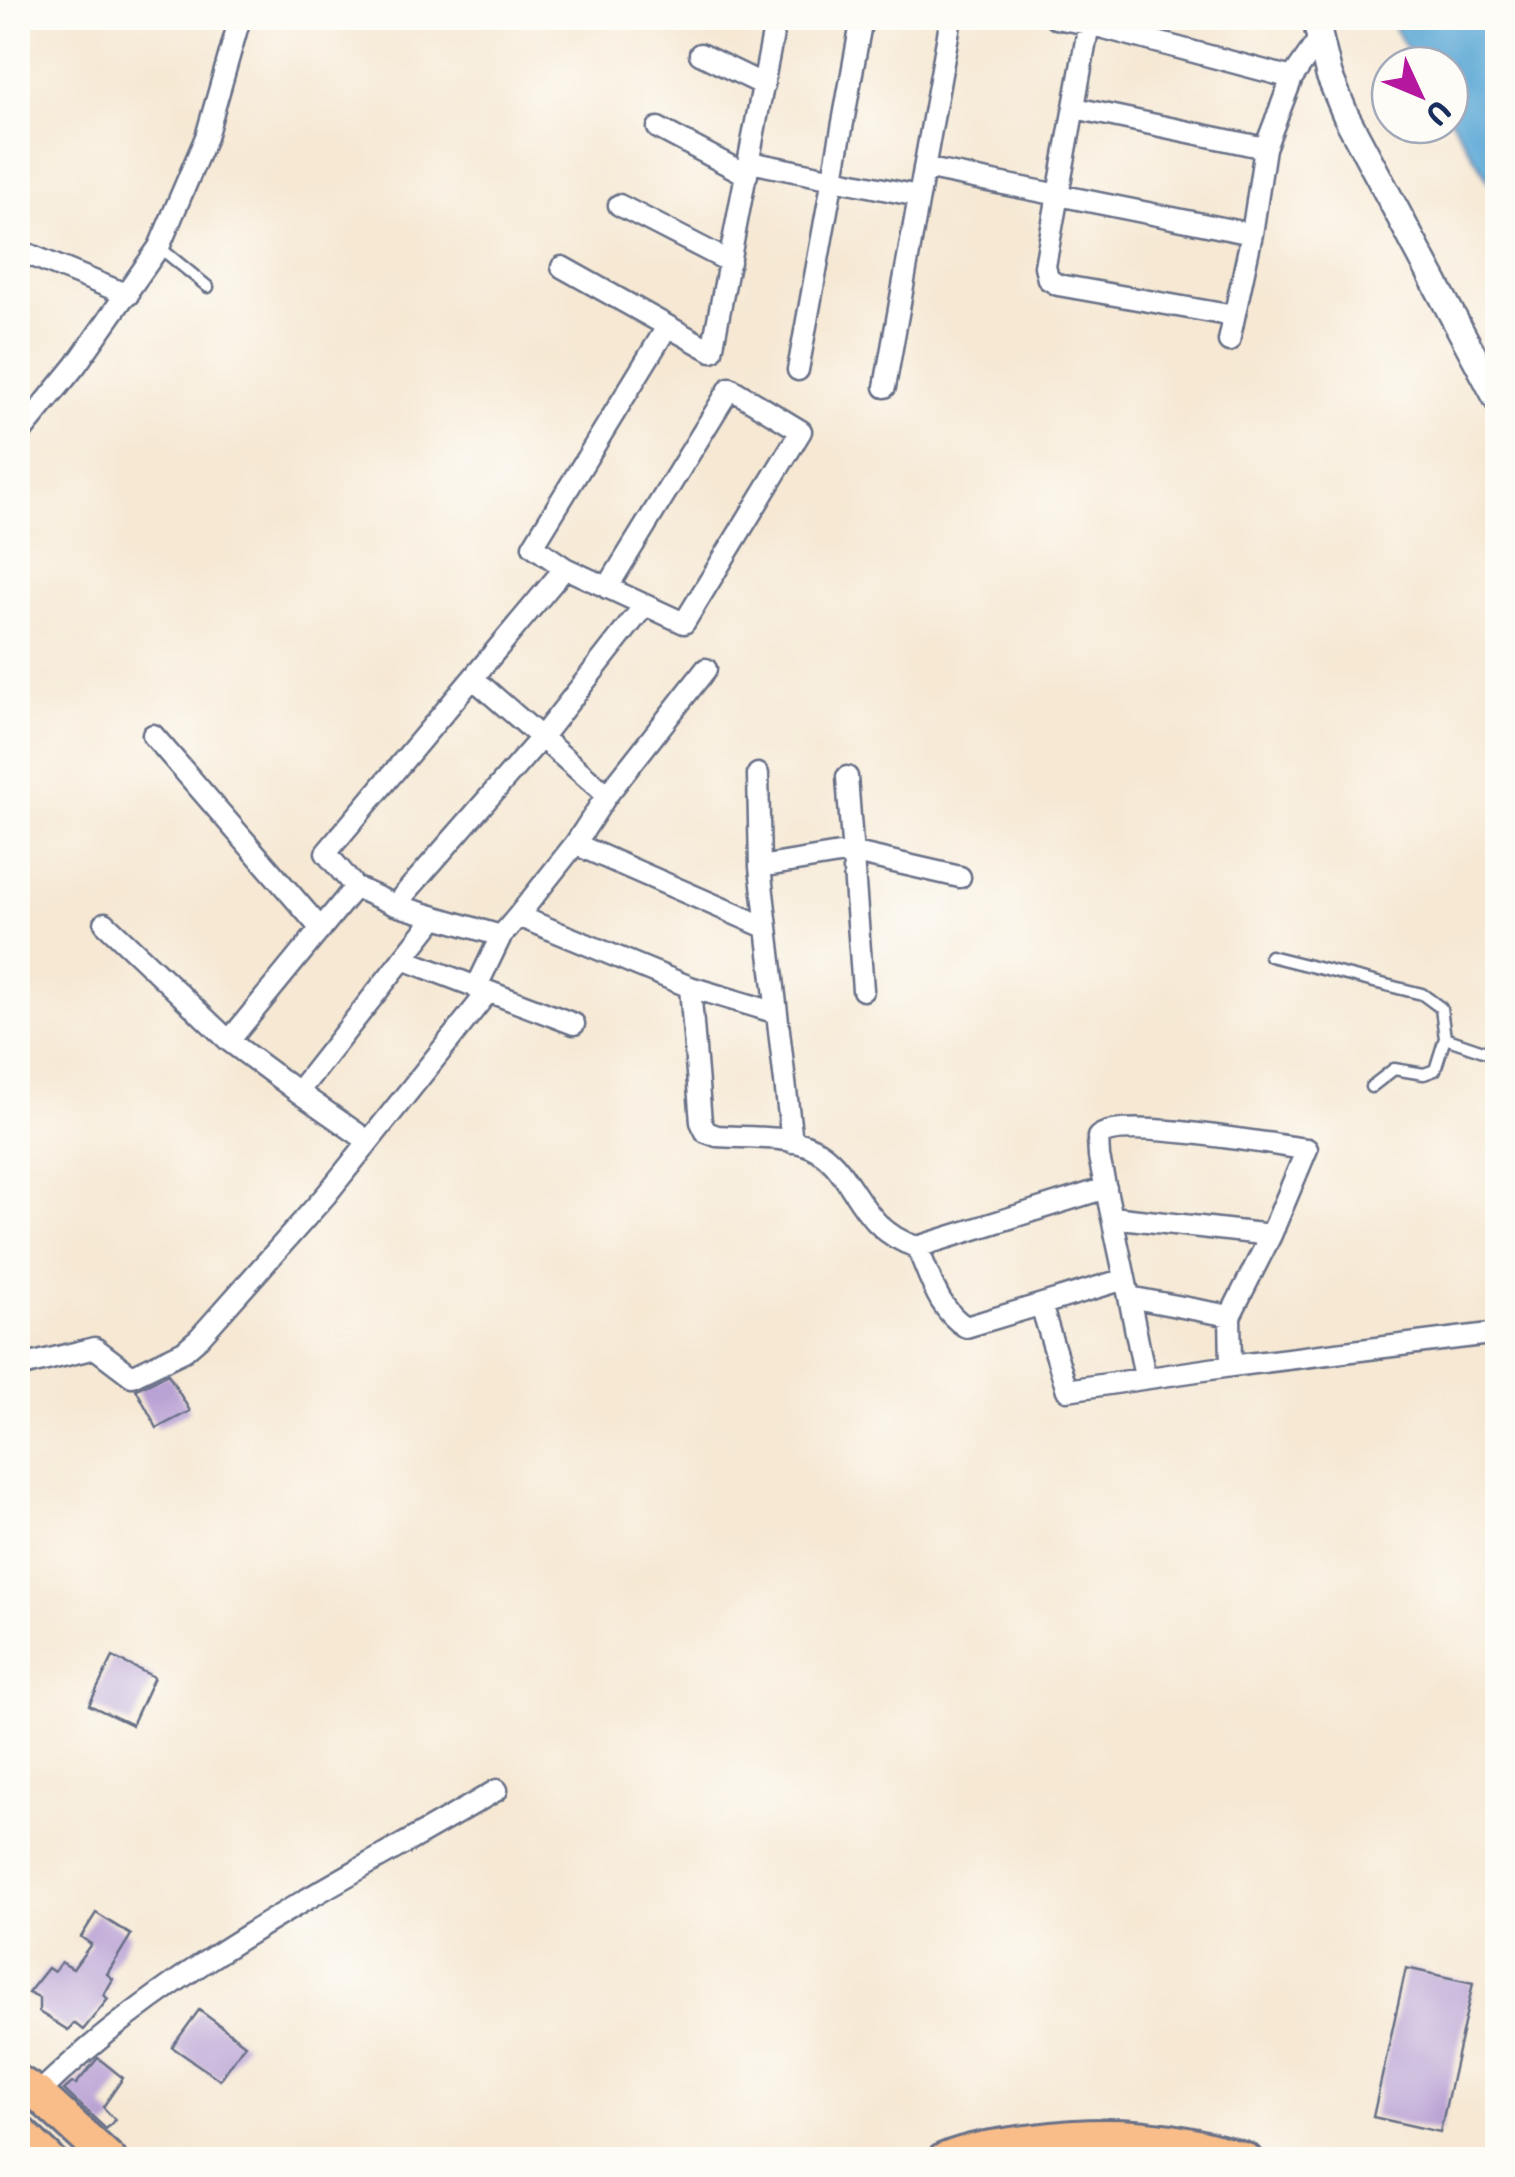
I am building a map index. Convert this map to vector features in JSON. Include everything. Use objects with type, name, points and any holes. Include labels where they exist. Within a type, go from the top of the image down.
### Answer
[{"type":"highway","points":[[28,2088],[110,2160]]},
{"type":"highway","points":[[18,2131],[49,2160]]},
{"type":"highway","points":[[944,2160],[998,2145],[1086,2134],[1178,2141],[1246,2160]]},
{"type":"street","points":[[18,436],[128,295],[159,246],[206,137],[240,18]]},
{"type":"street","points":[[562,267],[712,351],[776,18]]},
{"type":"street","points":[[798,370],[862,18]]},
{"type":"street","points":[[885,387],[950,18]]},
{"type":"street","points":[[1054,18],[1292,78]]},
{"type":"street","points":[[1089,24],[1056,196],[1045,266],[1048,279],[1052,283],[1234,316]]},
{"type":"street","points":[[1229,341],[1252,234],[1264,148],[1318,27]]},
{"type":"street","points":[[1318,27],[1329,75],[1346,116],[1498,400]]},
{"type":"street","points":[[700,54],[764,85]]},
{"type":"street","points":[[1074,108],[1264,148]]},
{"type":"street","points":[[658,128],[749,169],[833,179],[918,196]]},
{"type":"street","points":[[924,168],[1252,234]]},
{"type":"street","points":[[619,205],[730,262]]},
{"type":"street","points":[[18,250],[128,295]]},
{"type":"street","points":[[608,588],[730,388],[800,432],[684,623],[644,606],[565,568],[533,546],[667,327]]},
{"type":"street","points":[[501,936],[395,905],[356,887],[326,853],[565,568]]},
{"type":"street","points":[[395,905],[540,739],[644,606]]},
{"type":"street","points":[[18,1367],[95,1348],[132,1376],[184,1351],[326,1195],[368,1141],[482,990],[501,936],[706,670]]},
{"type":"street","points":[[474,680],[607,795]]},
{"type":"street","points":[[153,736],[321,928]]},
{"type":"street","points":[[758,774],[760,868],[792,1142]]},
{"type":"street","points":[[847,777],[863,990]]},
{"type":"street","points":[[575,844],[767,928]]},
{"type":"street","points":[[760,868],[851,852],[960,878]]},
{"type":"street","points":[[229,1041],[356,887]]},
{"type":"street","points":[[518,916],[690,987],[777,1013]]},
{"type":"street","points":[[298,1092],[435,918]]},
{"type":"street","points":[[105,923],[229,1041],[368,1141]]},
{"type":"street","points":[[403,959],[574,1024]]},
{"type":"street","points":[[690,987],[701,1122],[706,1132],[809,1145],[823,1154],[884,1230],[900,1242],[918,1247],[1106,1188]]},
{"type":"street","points":[[1145,1377],[1099,1157],[1098,1136],[1104,1130],[1136,1127],[1307,1149],[1271,1235],[1230,1316],[1231,1366]]},
{"type":"street","points":[[1112,1217],[1271,1235]]},
{"type":"street","points":[[918,1247],[942,1306],[966,1328],[1041,1305],[1127,1288],[1230,1316]]},
{"type":"street","points":[[1041,1305],[1068,1390],[1498,1333]]},
{"type":"street","points":[[28,2088],[216,1955],[497,1790]]},
{"type":"lane","points":[[159,246],[208,287]]},
{"type":"lane","points":[[1270,956],[1422,994],[1441,1008],[1445,1038],[1435,1070],[1424,1074],[1394,1069],[1371,1087]]},
{"type":"lane","points":[[1445,1038],[1498,1056]]},
{"type":"water","points":[[1388,18],[1497,18],[1497,195],[1466,145],[1470,145],[1470,45],[1405,45]]},
{"type":"building","points":[[168,1374],[190,1411],[157,1428],[136,1389]]},
{"type":"building","points":[[113,1657],[154,1677],[132,1725],[89,1705]]},
{"type":"building","points":[[96,1913],[131,1935],[107,1974],[113,1979],[104,1995],[108,1999],[83,2030],[74,2023],[68,2030],[39,2012],[39,1998],[28,1993],[48,1968],[54,1972],[61,1962],[73,1969],[91,1944],[81,1937]]},
{"type":"building","points":[[1406,1968],[1473,1983],[1440,2132],[1373,2117]]},
{"type":"building","points":[[199,2010],[245,2044],[220,2080],[172,2047]]},
{"type":"building","points":[[98,2058],[123,2078],[103,2107],[115,2120],[106,2129],[64,2090],[76,2084]]}]
